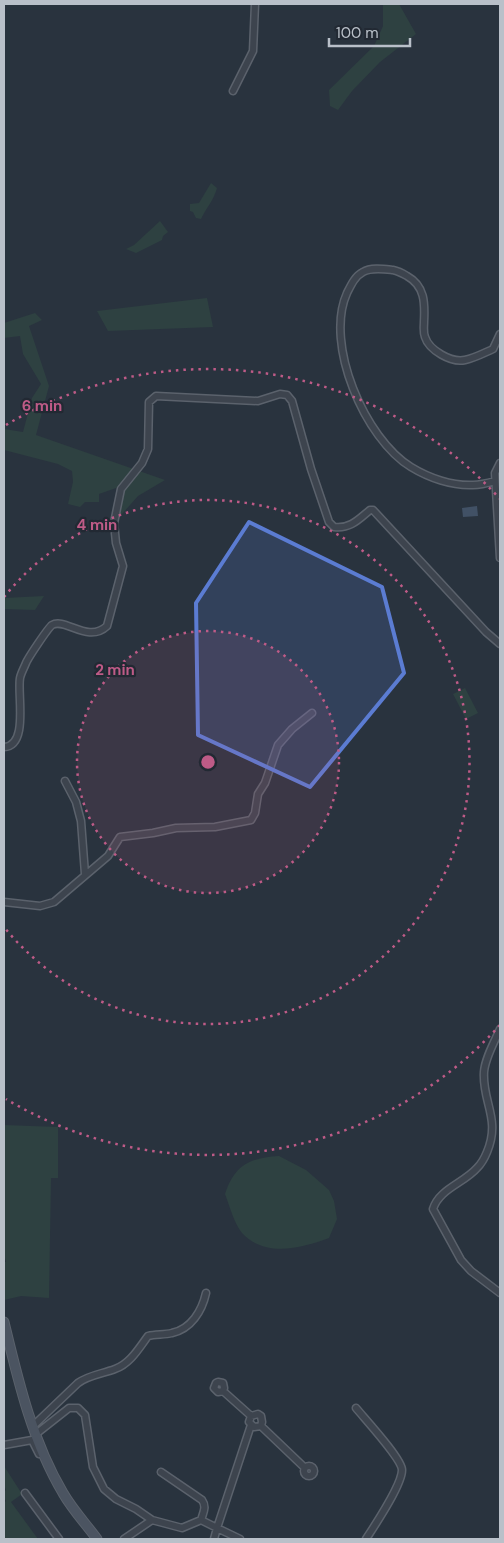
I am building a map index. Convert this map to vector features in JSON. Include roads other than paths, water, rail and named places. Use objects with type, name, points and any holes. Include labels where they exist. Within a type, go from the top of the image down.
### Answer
[{"type":"street","points":[[233,91],[253,50],[255,4]]},
{"type":"street","points":[[495,481],[472,485],[442,482],[410,467],[389,448],[373,428],[351,387],[340,336],[343,303],[353,281],[363,272],[380,268],[397,270],[413,279],[422,291],[425,302],[424,336],[437,352],[453,359],[464,361],[493,349],[500,334]]},
{"type":"street","points":[[4,747],[8,747],[14,742],[20,730],[20,678],[26,661],[51,626],[58,624],[90,632],[97,632],[107,626],[123,566],[116,543],[114,523],[122,489],[142,463],[148,449],[150,402],[156,396],[258,401],[280,394],[287,395],[292,401],[311,469],[329,522],[334,527],[352,526],[370,510],[373,510],[486,632],[500,644]]},
{"type":"street","points":[[500,463],[495,474],[500,558]]},
{"type":"street","points":[[4,902],[40,906],[54,902],[66,894],[108,856],[120,837],[153,834],[176,828],[215,827],[251,820],[255,813],[258,794],[265,783],[278,745],[292,729],[312,713]]},
{"type":"street","points":[[65,781],[76,802],[81,821],[86,874]]},
{"type":"street","points":[[500,1029],[484,1071],[493,1123],[492,1138],[487,1152],[478,1168],[438,1198],[433,1209],[461,1260],[471,1271],[500,1293]]},
{"type":"street","points":[[34,1430],[78,1383],[86,1378],[122,1366],[148,1336],[173,1333],[183,1329],[196,1318],[203,1306],[206,1293]]},
{"type":"street","points":[[4,1322],[34,1430],[44,1457],[63,1494],[97,1539]]},
{"type":"street","points":[[223,1391],[251,1416]]},
{"type":"street","points":[[34,1430],[69,1408],[78,1408],[85,1415],[93,1467],[101,1485],[116,1499],[152,1520],[182,1528],[201,1520],[205,1508],[202,1500],[161,1472]]},
{"type":"street","points":[[356,1408],[398,1458],[403,1469],[399,1483],[366,1539]]},
{"type":"street","points":[[251,1416],[258,1414],[261,1416],[260,1426]]},
{"type":"street","points":[[214,1539],[251,1425],[249,1422],[251,1416]]},
{"type":"street","points":[[251,1425],[260,1426],[305,1468]]},
{"type":"street","points":[[4,1444],[32,1440],[39,1454],[44,1457]]},
{"type":"street","points":[[25,1493],[59,1539]]},
{"type":"street","points":[[124,1539],[152,1520]]},
{"type":"street","points":[[201,1520],[240,1539]]},
{"type":"water","points":[[477,506],[478,516],[463,517],[462,508]]}]
